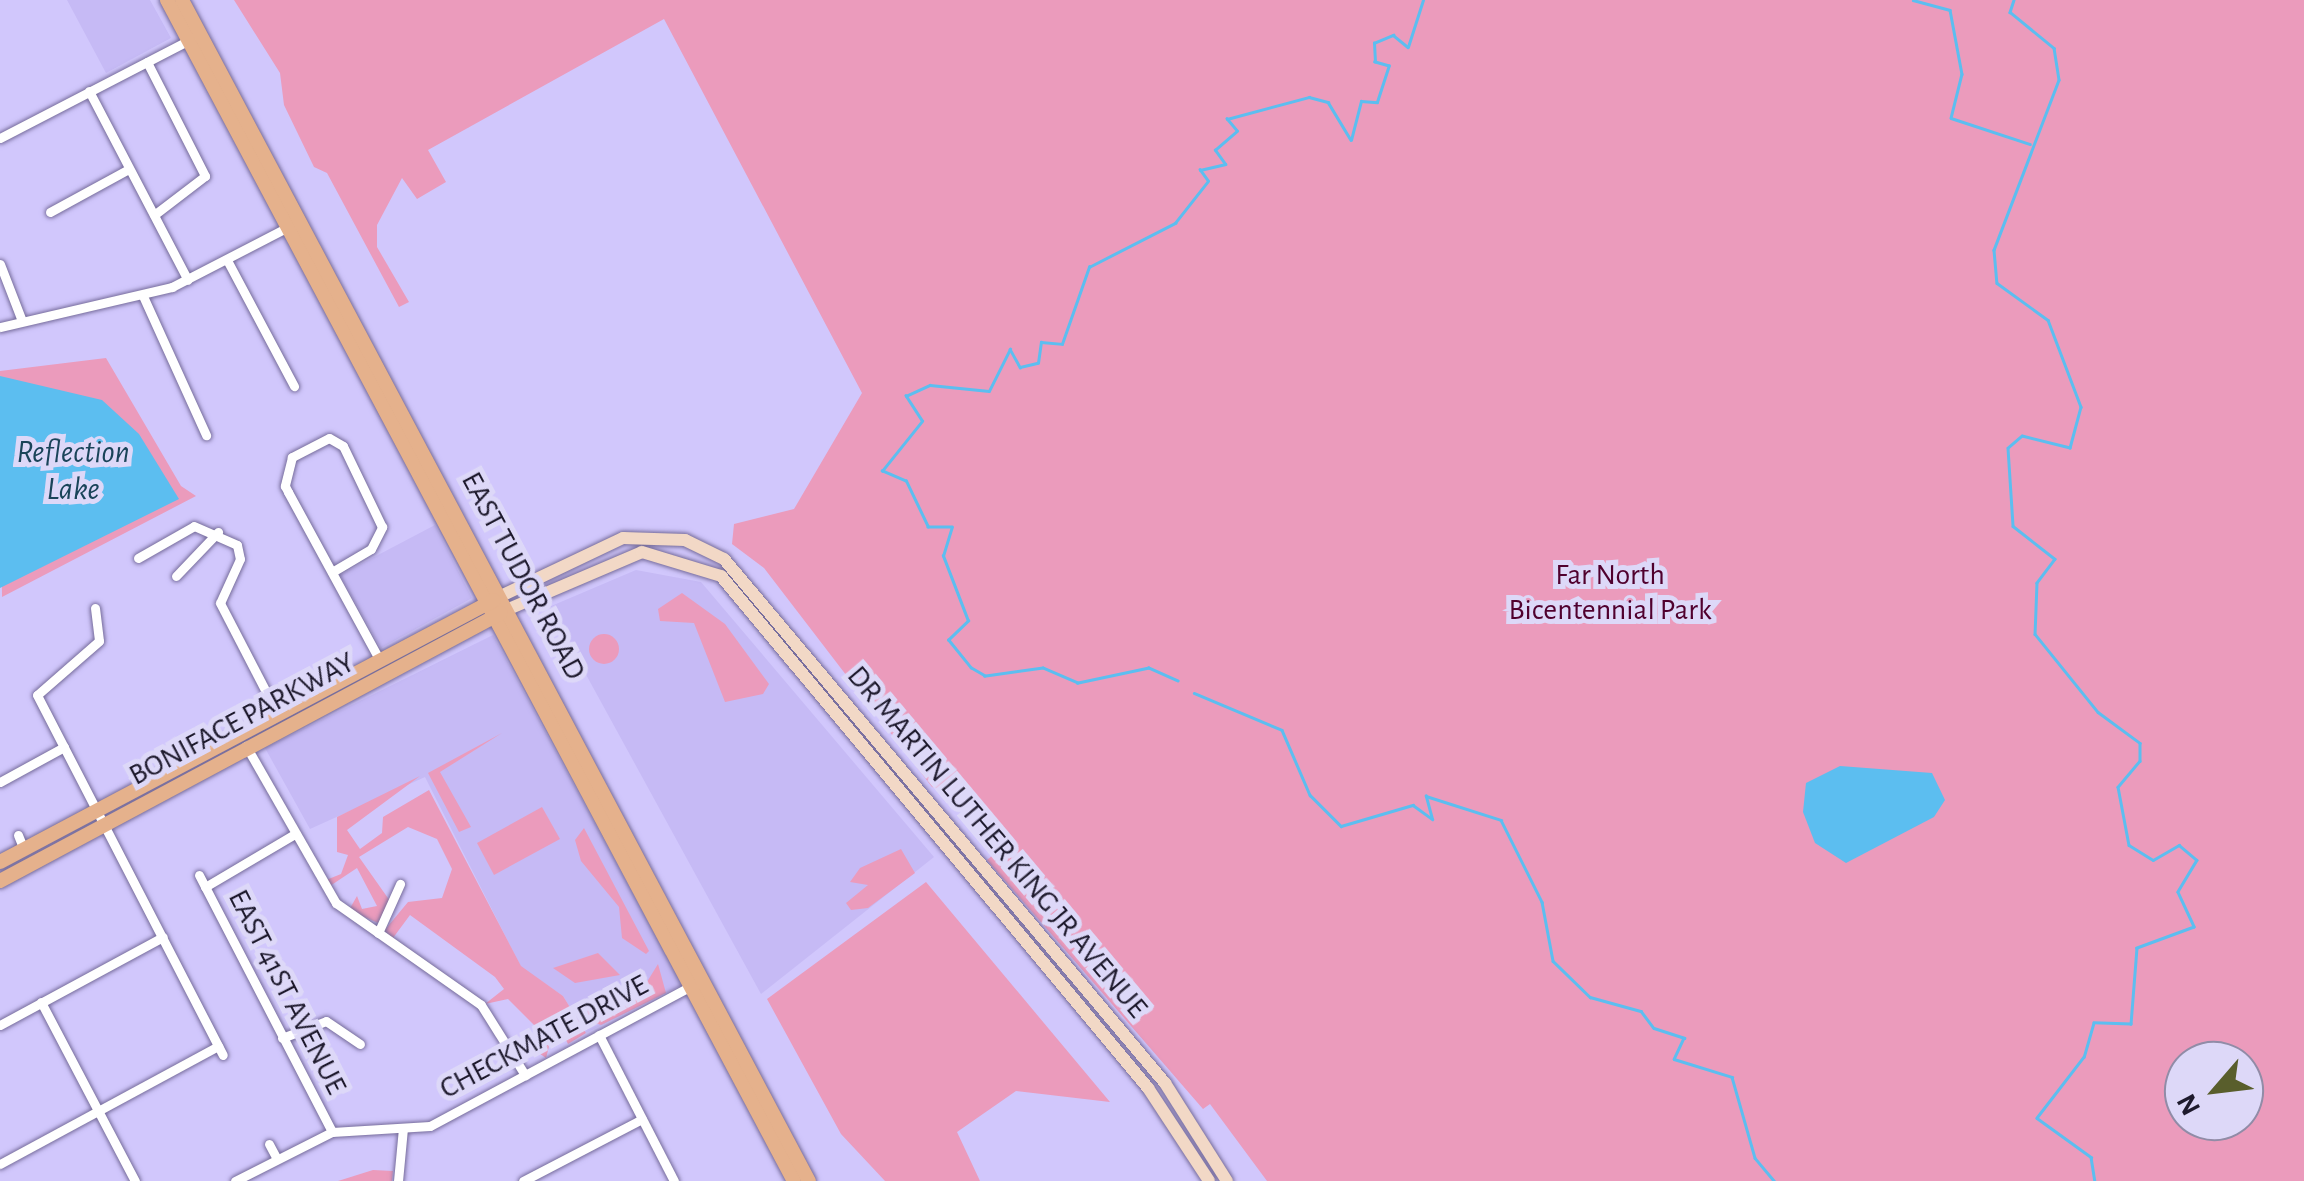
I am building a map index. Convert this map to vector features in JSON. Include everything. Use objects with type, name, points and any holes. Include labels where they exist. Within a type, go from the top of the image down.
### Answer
[{"type":"main road","name":"EAST TUDOR ROAD","points":[[167,0],[194,37],[294,224],[490,610],[809,1181]]},
{"type":"main road","name":"EAST TUDOR ROAD","points":[[182,0],[194,37]]},
{"type":"main road","name":"EAST TUDOR ROAD","points":[[294,224],[507,601],[794,1181]]},
{"type":"main road","name":"BONIFACE PARKWAY","points":[[0,881],[99,818],[507,601]]},
{"type":"main road","name":"BONIFACE PARKWAY","points":[[244,742],[278,715],[380,661],[490,610]]},
{"type":"main road","name":"BONIFACE PARKWAY","points":[[0,862],[21,842],[99,818]]},
{"type":"street","points":[[0,138],[194,37]]},
{"type":"street","points":[[147,62],[205,176],[154,215]]},
{"type":"street","points":[[89,91],[188,280]]},
{"type":"street","points":[[50,212],[129,169]]},
{"type":"street","points":[[0,327],[143,296],[188,280],[294,224]]},
{"type":"street","points":[[227,260],[294,386]]},
{"type":"street","points":[[0,264],[22,321]]},
{"type":"street","points":[[143,296],[206,435]]},
{"type":"street","points":[[332,572],[380,535],[381,516],[338,440],[297,453],[285,470],[332,572],[380,661]]},
{"type":"street","points":[[138,558],[194,526],[218,532],[241,554],[220,603],[278,715]]},
{"type":"street","points":[[176,576],[218,532]]},
{"type":"street","name":"DR MARTIN LUTHER KING JR AVENUE","points":[[507,601],[623,538],[657,535],[710,550],[748,580],[1165,1082],[1226,1181]]},
{"type":"street","name":"DR MARTIN LUTHER KING JR AVENUE","points":[[507,601],[619,556],[701,564],[738,593],[1189,1146],[1209,1181]]},
{"type":"street","points":[[0,1164],[221,1051],[37,695],[79,661],[104,626],[95,608]]},
{"type":"street","points":[[244,742],[293,834],[336,903],[481,1004],[524,1075]]},
{"type":"street","points":[[0,782],[64,747]]},
{"type":"street","points":[[205,887],[293,834]]},
{"type":"street","name":"EAST 41ST AVENUE","points":[[198,875],[332,1132]]},
{"type":"street","points":[[378,934],[400,884]]},
{"type":"street","points":[[0,1025],[162,938]]},
{"type":"street","name":"CHECKMATE DRIVE","points":[[235,1181],[332,1132],[430,1126],[698,983]]},
{"type":"street","points":[[41,1002],[134,1181]]},
{"type":"street","points":[[282,1038],[326,1021],[360,1044]]},
{"type":"street","points":[[600,1036],[674,1181]]},
{"type":"street","points":[[522,1181],[642,1118]]},
{"type":"street","points":[[398,1181],[403,1128]]},
{"type":"street","points":[[269,1144],[277,1159]]},
{"type":"street","points":[[1189,1146],[1203,1149],[1226,1181]]},
{"type":"shaded area","points":[[67,0],[150,0],[171,38],[106,73]]},
{"type":"shaded area","points":[[435,525],[472,598],[381,648],[340,575]]},
{"type":"shaded area","points":[[636,570],[701,582],[934,857],[761,994],[549,607]]},
{"type":"shaded area","points":[[493,635],[682,985],[586,1033],[563,996],[521,967],[425,777],[310,829],[265,748]]},
{"type":"green space","name":"Far North Bicentennial Park","points":[[234,0],[2304,0],[2304,1181],[1267,1181],[1210,1104],[1203,1109],[987,860],[1007,843],[972,799],[932,787],[764,568],[732,544],[734,524],[794,509],[862,393],[664,19],[428,150],[446,182],[417,199],[402,178],[377,225],[377,247],[409,302],[399,307],[327,173],[314,167],[284,105],[280,73]]},
{"type":"green space","name":"Reflection Lake","points":[[106,358],[181,486],[196,496],[2,597],[0,371]]},
{"type":"green space","points":[[682,593],[725,624],[769,684],[763,694],[725,702],[694,623],[660,621],[658,609]]},
{"type":"green space","points":[[604,634],[615,638],[619,649],[615,660],[604,664],[593,660],[589,649],[593,638]]},
{"type":"green space","points":[[502,733],[440,772],[471,827],[459,832],[428,773]]},
{"type":"green space","points":[[420,776],[347,830],[360,849],[382,833],[383,817],[429,790],[521,966],[563,996],[586,1033],[568,1044],[556,1020],[546,1058],[536,1051],[544,1035],[508,999],[485,1004],[504,989],[495,977],[410,915],[393,938],[384,931],[408,902],[442,898],[452,869],[437,839],[408,827],[359,857],[390,901],[378,923],[349,910],[357,896],[362,909],[377,906],[357,868],[330,886],[326,880],[341,874],[348,855],[337,852],[337,817]]},
{"type":"green space","points":[[542,807],[560,839],[494,875],[477,843]]},
{"type":"green space","points":[[584,828],[649,951],[646,954],[622,938],[619,907],[581,861],[575,840]]},
{"type":"green space","points":[[901,849],[915,873],[868,908],[851,910],[846,903],[868,885],[850,882],[860,868]]},
{"type":"green space","points":[[926,882],[1110,1102],[1016,1091],[957,1132],[980,1181],[885,1181],[841,1134],[767,999]]},
{"type":"green space","points":[[598,953],[620,975],[575,983],[553,968]]},
{"type":"green space","points":[[658,964],[666,993],[601,1025],[590,1021],[585,1004],[642,990]]},
{"type":"green space","points":[[373,1170],[393,1171],[392,1181],[338,1181]]},
{"type":"water","name":"Reflection Lake","points":[[0,376],[102,400],[139,434],[179,499],[0,588]]},
{"type":"water","points":[[1840,766],[1932,773],[1945,800],[1934,817],[1846,863],[1815,843],[1803,812],[1806,783]]},
{"type":"waterway","points":[[1178,681],[1149,668],[1078,683],[1043,668],[985,676],[971,668],[948,640],[968,621],[943,556],[952,527],[928,527],[906,481],[882,471],[922,421],[906,396],[930,385],[989,391],[1010,349],[1020,367],[1038,363],[1041,342],[1062,344],[1089,267],[1175,223],[1208,181],[1200,170],[1225,164],[1215,150],[1237,131],[1227,119],[1309,97],[1328,102],[1351,140],[1361,101],[1377,102],[1389,66],[1375,62],[1374,43],[1393,35],[1408,47],[1423,0]]},
{"type":"waterway","points":[[1913,0],[1950,10],[1962,74],[1951,118],[2030,144]]},
{"type":"waterway","points":[[2014,0],[2010,12],[2054,48],[2059,80],[1994,250],[1997,283],[2048,320],[2081,407],[2070,448],[2022,436],[2008,448],[2013,526],[2055,559],[2037,583],[2035,634],[2098,712],[2140,743],[2140,761],[2118,787],[2129,845],[2153,860],[2179,845],[2197,860],[2178,892],[2194,927],[2137,948],[2131,1024],[2094,1023],[2084,1057],[2037,1118],[2091,1157],[2095,1181]]},
{"type":"waterway","points":[[1194,693],[1282,730],[1310,795],[1341,826],[1413,805],[1432,819],[1426,796],[1501,820],[1542,902],[1553,961],[1590,997],[1641,1011],[1654,1028],[1684,1038],[1674,1059],[1732,1077],[1755,1158],[1774,1181]]}]
